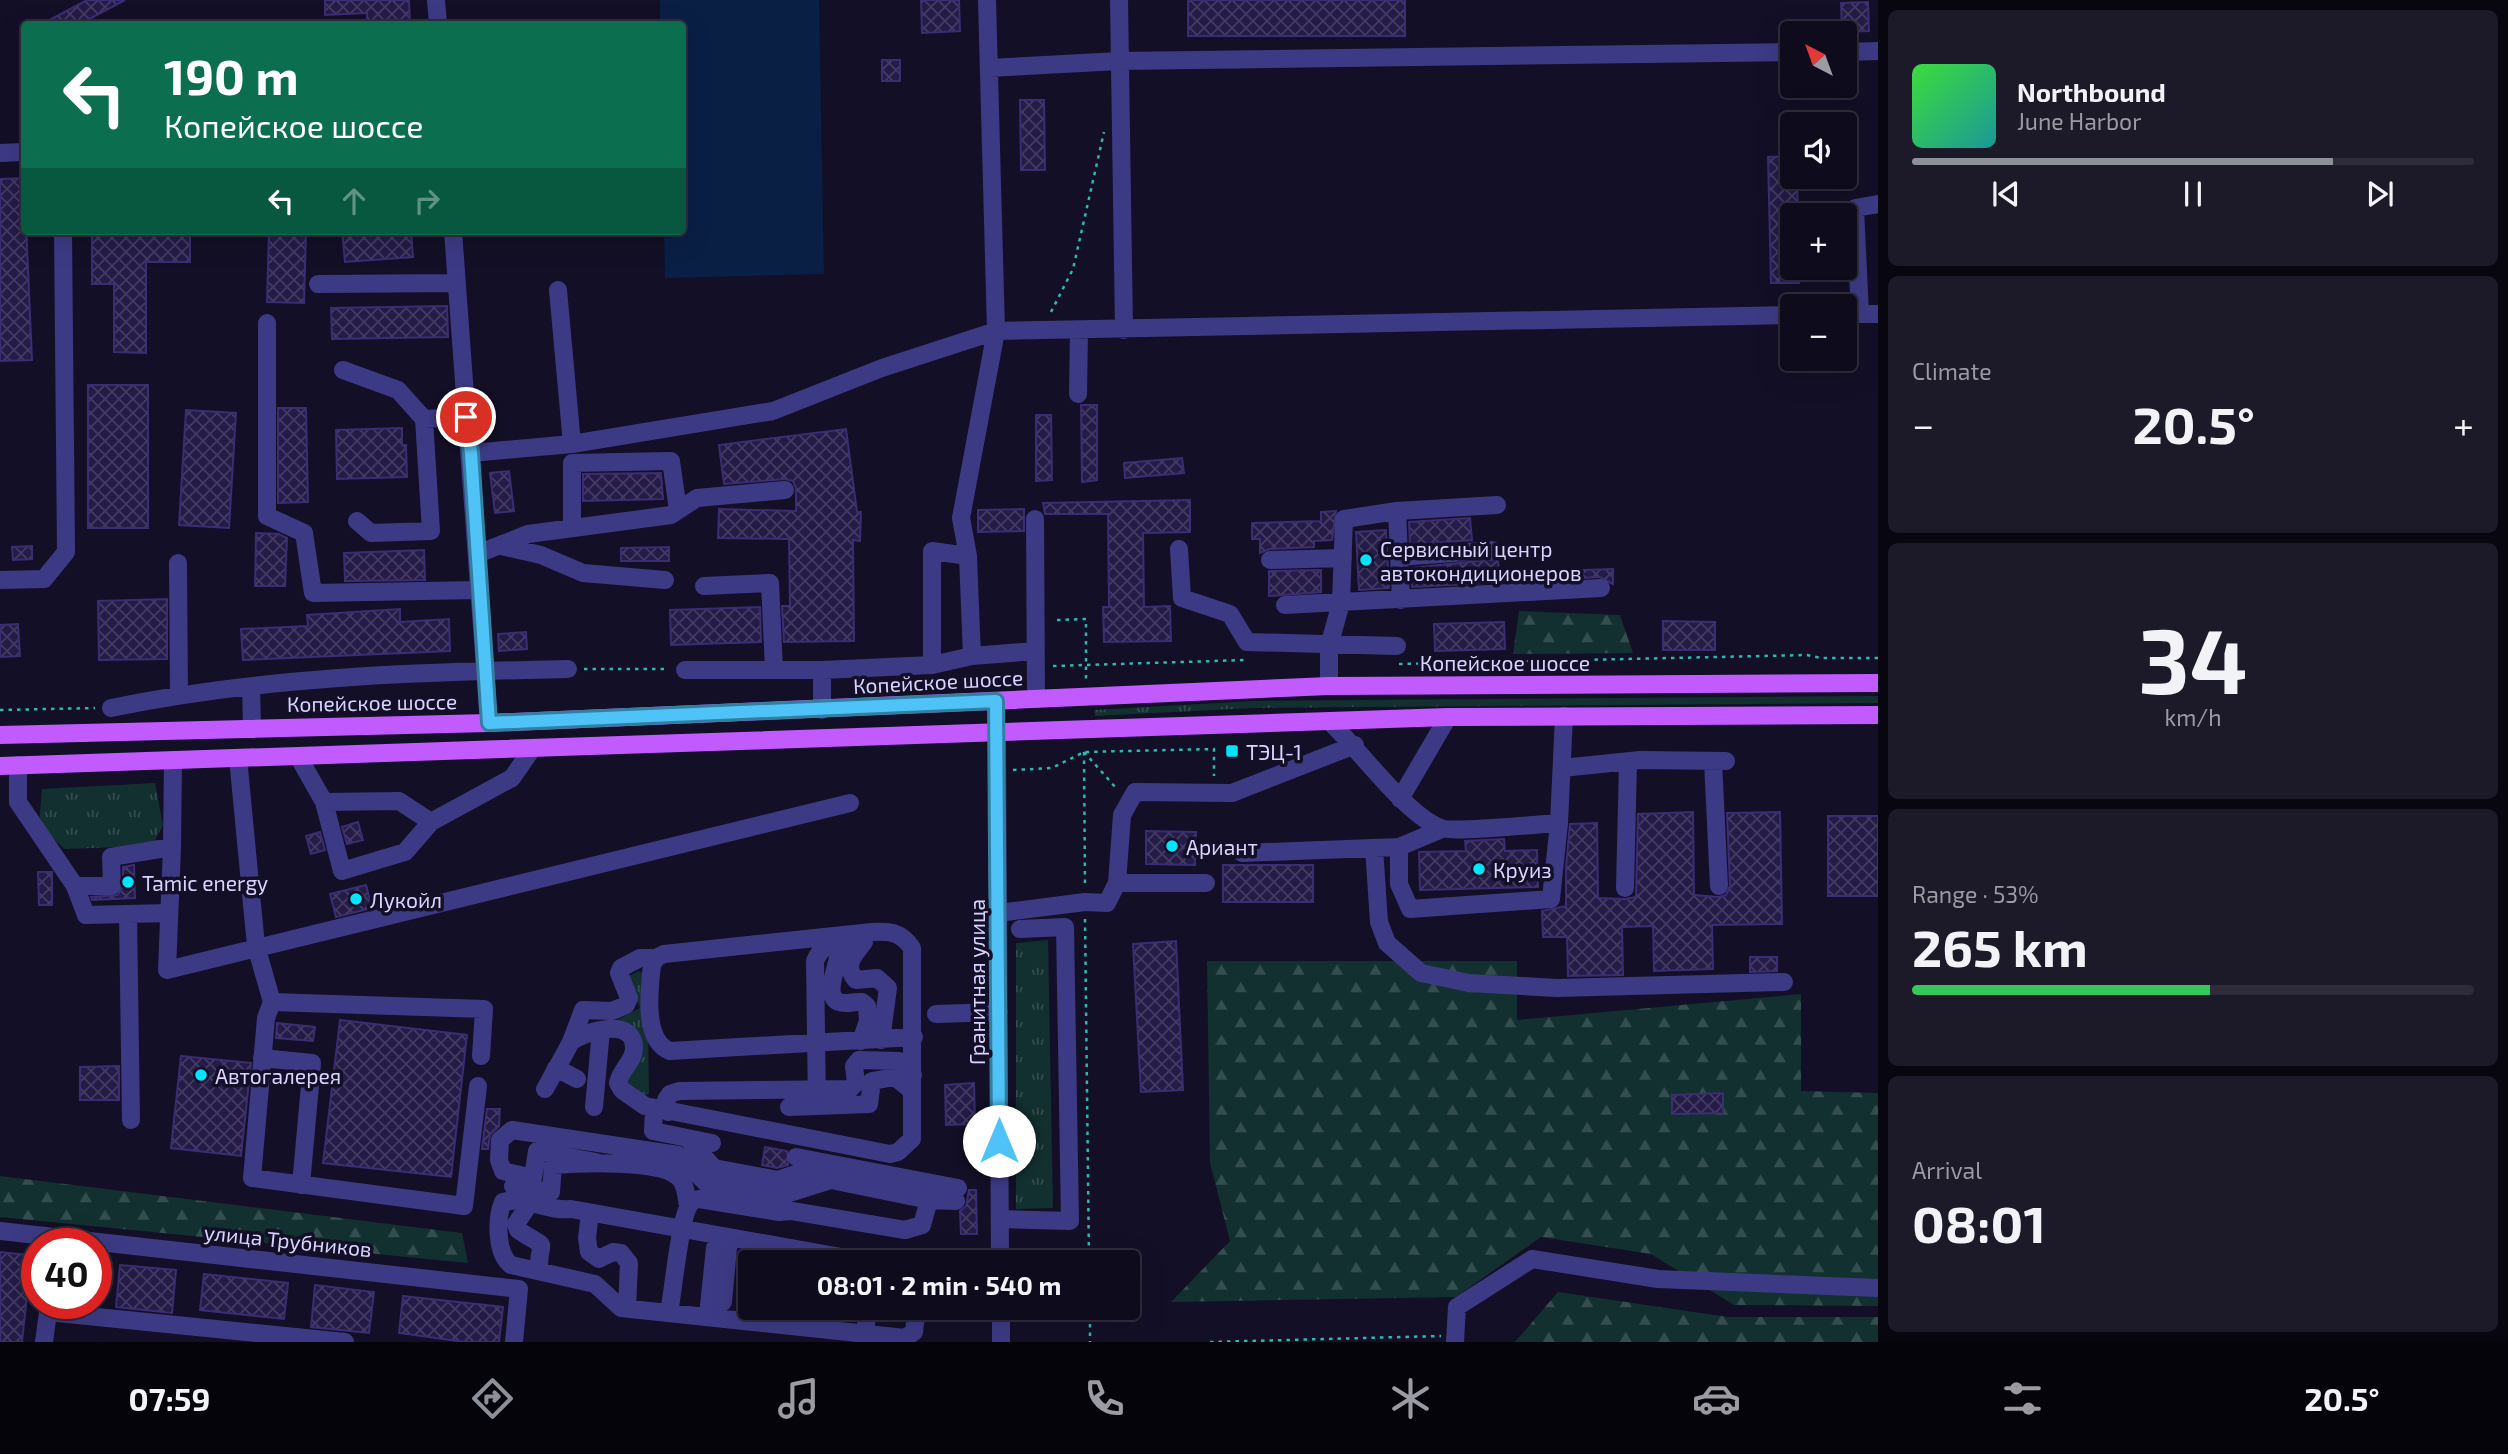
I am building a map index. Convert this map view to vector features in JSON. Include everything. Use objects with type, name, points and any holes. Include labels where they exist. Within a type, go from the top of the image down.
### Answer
[{"type":"main road","name":"Копейское шоссе","points":[[0,735],[489,723],[1329,686],[1878,683]]},
{"type":"main road","name":"Гранитная улица","points":[[996,701],[997,734]]},
{"type":"main road","points":[[0,766],[1329,721],[1564,716],[1878,715]]},
{"type":"street","points":[[436,0],[438,21]]},
{"type":"street","points":[[972,656],[968,556],[961,518],[996,331],[987,0]]},
{"type":"street","points":[[1119,0],[1124,330]]},
{"type":"street","points":[[1857,52],[1878,51]]},
{"type":"street","points":[[989,68],[1119,61],[1780,52]]},
{"type":"street","points":[[0,153],[21,152]]},
{"type":"street","points":[[1861,314],[1855,208],[1878,204]]},
{"type":"street","points":[[0,580],[44,579],[66,552],[64,235]]},
{"type":"street","points":[[453,235],[489,723]]},
{"type":"street","points":[[318,285],[456,283]]},
{"type":"street","points":[[558,290],[572,444]]},
{"type":"street","points":[[471,453],[572,444],[773,411],[882,368],[996,331],[1780,315]]},
{"type":"street","points":[[267,323],[267,516],[303,533],[313,593],[478,590]]},
{"type":"street","points":[[1078,394],[1079,331]]},
{"type":"street","points":[[343,370],[398,390],[424,419],[431,531],[371,533],[357,521]]},
{"type":"street","points":[[424,419],[466,417]]},
{"type":"street","points":[[572,528],[572,463],[671,461],[678,510]]},
{"type":"street","points":[[477,554],[528,534],[671,515],[697,498],[785,489]]},
{"type":"street","points":[[1329,686],[1329,646],[1341,603],[1344,519],[1397,511],[1497,505]]},
{"type":"street","points":[[1397,511],[1401,600]]},
{"type":"street","points":[[1035,519],[1036,699]]},
{"type":"street","points":[[501,546],[541,555],[583,573],[665,580]]},
{"type":"street","points":[[1179,549],[1182,598],[1230,614],[1247,642],[1329,646],[1396,655]]},
{"type":"street","points":[[1399,557],[1492,550]]},
{"type":"street","points":[[932,666],[932,551],[968,556]]},
{"type":"street","points":[[1270,560],[1343,558]]},
{"type":"street","points":[[178,563],[179,694]]},
{"type":"street","points":[[704,586],[770,583],[774,670]]},
{"type":"street","points":[[1285,605],[1601,589]]},
{"type":"street","points":[[685,670],[822,670],[932,666],[972,656],[1036,659]]},
{"type":"street","points":[[111,708],[179,694],[251,686],[487,671],[568,669]]},
{"type":"street","points":[[822,670],[822,710]]},
{"type":"street","points":[[251,686],[251,727]]},
{"type":"street","points":[[1399,847],[1399,884],[1410,909],[1551,899],[1559,823],[1564,716]]},
{"type":"street","points":[[1401,799],[1448,718]]},
{"type":"street","points":[[1329,721],[1401,799],[1442,829]]},
{"type":"street","name":"Гранитная улица","points":[[997,734],[1000,1250]]},
{"type":"street","points":[[998,913],[1085,902],[1107,903],[1117,883],[1122,815],[1135,792],[1232,793],[1354,745]]},
{"type":"street","points":[[298,756],[324,802],[342,871],[405,852],[431,822],[512,778],[532,749]]},
{"type":"street","points":[[239,758],[256,946],[272,1002],[266,1018],[252,1178],[464,1206],[478,1086]]},
{"type":"street","points":[[173,760],[167,970],[256,946],[321,934],[850,803]]},
{"type":"street","points":[[1562,768],[1628,762],[1720,761],[1719,886]]},
{"type":"street","points":[[1625,888],[1628,762]]},
{"type":"street","points":[[18,765],[9,802],[75,886],[86,915],[169,913]]},
{"type":"street","points":[[324,802],[399,801],[431,822]]},
{"type":"street","points":[[1242,853],[1399,847],[1442,829],[1559,823]]},
{"type":"street","points":[[75,886],[111,886],[111,857],[172,847]]},
{"type":"street","points":[[1374,848],[1379,922],[1387,943],[1421,973],[1469,983],[1557,988],[1784,982]]},
{"type":"street","points":[[1117,883],[1206,883]]},
{"type":"street","points":[[128,914],[131,1120]]},
{"type":"street","points":[[1000,1219],[1070,1221],[1065,927],[1020,929]]},
{"type":"street","points":[[545,1089],[571,1042],[583,1010],[611,1011],[629,1001],[620,973],[621,968],[640,958],[858,933],[896,933],[912,948],[912,1139],[898,1152],[890,1154],[661,1110],[631,1098],[618,1083],[635,1051],[633,1041],[617,1029],[582,1033],[571,1042]]},
{"type":"street","points":[[816,1097],[815,961],[819,951],[834,945],[892,941],[899,948],[902,957],[902,996]]},
{"type":"street","points":[[864,942],[850,962],[849,968],[856,980],[877,978],[888,988],[881,1040]]},
{"type":"street","points":[[834,945],[839,954],[832,991],[835,999],[841,1003],[862,1002],[867,1006],[868,1021],[860,1041]]},
{"type":"street","points":[[656,958],[651,975],[652,1030],[662,1048],[670,1051],[914,1037]]},
{"type":"street","points":[[272,1002],[484,1009],[481,1056]]},
{"type":"street","points":[[936,1014],[999,1012]]},
{"type":"street","points":[[594,1107],[601,1030]]},
{"type":"street","points":[[262,1058],[312,1063],[300,1185]]},
{"type":"street","points":[[789,1107],[854,1087],[854,1066],[859,1060],[899,1061],[912,1083]]},
{"type":"street","points":[[556,1068],[577,1079]]},
{"type":"street","points":[[712,1143],[653,1130],[670,1094],[680,1091],[816,1097],[869,1104],[872,1081],[877,1078],[895,1076],[912,1083]]},
{"type":"street","points":[[669,1313],[688,1206],[684,1184],[668,1171],[596,1162],[553,1165],[551,1192],[511,1185],[502,1177],[500,1140],[513,1130],[678,1155],[708,1185],[777,1197],[831,1180],[929,1200],[957,1195],[796,1157]]},
{"type":"street","points":[[687,1138],[714,1168],[778,1180],[827,1163]]},
{"type":"street","points":[[738,1254],[714,1252],[683,1229],[513,1199],[503,1202],[500,1210],[501,1254],[511,1265],[595,1284],[617,1306],[627,1309],[738,1314]]},
{"type":"street","points":[[688,1206],[699,1199],[905,1230],[922,1225],[929,1200]]},
{"type":"street","points":[[530,1203],[516,1224],[518,1230],[540,1240],[543,1247],[539,1271]]},
{"type":"street","points":[[590,1213],[587,1238],[589,1252],[599,1259],[613,1252],[621,1253],[629,1263],[627,1309]]},
{"type":"street","name":"улица Трубников","points":[[0,1231],[519,1289],[514,1342]]},
{"type":"street","points":[[714,1252],[729,1293]]},
{"type":"street","points":[[708,1315],[714,1252]]},
{"type":"street","points":[[1455,1339],[1457,1307],[1532,1259],[1658,1279],[1878,1288]]},
{"type":"street","points":[[44,1342],[48,1312],[345,1342]]},
{"type":"street","points":[[786,1320],[905,1338],[914,1332],[915,1320]]},
{"type":"street","points":[[813,1326],[817,1320]]},
{"type":"street","points":[[865,1333],[875,1320]]},
{"type":"street","points":[[1001,1320],[1001,1342]]},
{"type":"path","points":[[1041,331],[1073,269],[1105,126]]},
{"type":"path","points":[[1058,620],[1086,619],[1087,696]]},
{"type":"path","points":[[1396,655],[1807,655],[1821,658],[1878,658]]},
{"type":"path","points":[[1036,659],[1085,665],[1248,660]]},
{"type":"path","points":[[568,669],[685,670]]},
{"type":"path","points":[[0,710],[111,708]]},
{"type":"path","points":[[1084,752],[1214,749],[1213,793]]},
{"type":"path","points":[[1084,752],[1129,803]]},
{"type":"path","points":[[1084,752],[1089,1250]]},
{"type":"path","points":[[1090,1320],[1090,1342]]},
{"type":"path","points":[[1210,1342],[1455,1339]]},
{"type":"green space","points":[[1519,611],[1620,615],[1633,653],[1513,654]]},
{"type":"green space","points":[[1878,696],[1878,703],[1254,708],[1095,716],[1094,710],[1254,701]]},
{"type":"green space","points":[[155,783],[163,825],[152,846],[64,849],[39,824],[42,789]]},
{"type":"green space","points":[[1048,940],[1053,1208],[1016,1209],[1016,943]]},
{"type":"green space","points":[[1207,961],[1517,961],[1517,1020],[1801,994],[1801,1091],[1878,1093],[1878,1306],[1734,1305],[1651,1254],[1541,1237],[1456,1297],[1171,1302],[1230,1241],[1210,1163]]},
{"type":"green space","points":[[639,971],[647,975],[649,1094],[640,1097],[625,1082],[639,1062],[613,1022],[640,1008],[627,977]]},
{"type":"green space","points":[[0,1176],[462,1233],[468,1263],[112,1228],[0,1217]]},
{"type":"green space","points":[[1558,1292],[1728,1317],[1878,1317],[1878,1342],[1515,1342]]},
{"type":"water","points":[[660,0],[819,0],[824,274],[665,278],[664,235],[686,235],[686,21],[660,21]]},
{"type":"building","points":[[87,0],[125,0],[86,21],[48,21]]},
{"type":"building","points":[[325,0],[409,0],[410,21],[367,21],[367,13],[325,15]]},
{"type":"building","points":[[921,0],[959,0],[960,31],[922,33]]},
{"type":"building","points":[[1188,0],[1405,0],[1405,36],[1188,36]]},
{"type":"building","points":[[1868,2],[1869,31],[1857,31],[1857,21],[1842,21],[1841,3]]},
{"type":"building","points":[[882,60],[900,60],[900,81],[882,81]]},
{"type":"building","points":[[1020,100],[1044,100],[1045,170],[1021,170]]},
{"type":"building","points":[[1780,156],[1780,189],[1797,189],[1798,203],[1780,203],[1780,280],[1799,280],[1799,283],[1771,283],[1768,157]]},
{"type":"building","points":[[21,178],[21,235],[27,235],[32,360],[0,361],[0,179]]},
{"type":"building","points":[[92,235],[190,235],[190,262],[146,262],[146,353],[114,352],[114,284],[92,284]]},
{"type":"building","points":[[269,235],[306,235],[304,303],[267,302]]},
{"type":"building","points":[[342,235],[411,235],[413,257],[345,262]]},
{"type":"building","points":[[447,306],[448,337],[332,339],[331,308]]},
{"type":"building","points":[[88,385],[148,385],[148,528],[88,528]]},
{"type":"building","points":[[1081,405],[1097,405],[1097,480],[1082,482]]},
{"type":"building","points":[[278,408],[306,408],[308,502],[278,503]]},
{"type":"building","points":[[186,410],[236,413],[229,528],[179,525]]},
{"type":"building","points":[[1036,415],[1051,415],[1052,480],[1036,481]]},
{"type":"building","points":[[402,428],[402,445],[406,445],[407,477],[337,479],[336,430]]},
{"type":"building","points":[[846,429],[857,512],[861,512],[860,541],[853,540],[854,641],[784,642],[782,606],[790,606],[789,539],[718,538],[719,509],[796,511],[796,488],[793,481],[785,479],[724,484],[719,445]]},
{"type":"building","points":[[1182,458],[1184,473],[1125,478],[1124,463]]},
{"type":"building","points":[[509,471],[514,511],[495,513],[490,473]]},
{"type":"building","points":[[661,473],[663,499],[583,501],[583,474]]},
{"type":"building","points":[[1190,500],[1190,532],[1143,533],[1144,607],[1170,606],[1171,641],[1104,642],[1103,607],[1109,607],[1108,514],[1045,514],[1043,503]]},
{"type":"building","points":[[1024,509],[1024,531],[978,532],[978,510]]},
{"type":"building","points":[[1336,511],[1332,540],[1314,541],[1314,547],[1270,549],[1260,553],[1260,539],[1252,539],[1252,523],[1321,521],[1321,512]]},
{"type":"building","points":[[1470,518],[1472,540],[1410,545],[1409,522]]},
{"type":"building","points":[[1386,530],[1389,588],[1359,590],[1356,532]]},
{"type":"building","points":[[256,533],[279,534],[287,538],[285,586],[255,586]]},
{"type":"building","points":[[32,546],[32,559],[13,560],[12,547]]},
{"type":"building","points":[[669,547],[669,561],[621,561],[621,548]]},
{"type":"building","points":[[424,550],[425,580],[345,581],[344,553]]},
{"type":"building","points":[[1498,559],[1499,573],[1613,569],[1613,584],[1600,577],[1412,587],[1411,568]]},
{"type":"building","points":[[1321,570],[1321,592],[1269,596],[1269,571]]},
{"type":"building","points":[[167,599],[167,659],[99,660],[98,601]]},
{"type":"building","points":[[760,607],[761,642],[671,645],[670,610]]},
{"type":"building","points":[[400,609],[400,622],[449,619],[450,651],[243,660],[241,629],[308,626],[307,615]]},
{"type":"building","points":[[1663,621],[1715,622],[1715,650],[1663,650]]},
{"type":"building","points":[[1504,622],[1505,649],[1435,651],[1434,624]]},
{"type":"building","points":[[18,624],[20,656],[0,657],[0,625]]},
{"type":"building","points":[[526,632],[527,649],[499,651],[498,634]]},
{"type":"building","points":[[1693,812],[1694,895],[1719,897],[1726,895],[1730,886],[1727,813],[1780,812],[1782,924],[1712,925],[1713,969],[1654,971],[1653,926],[1622,927],[1623,975],[1568,976],[1567,937],[1543,937],[1542,911],[1566,906],[1570,824],[1597,823],[1598,898],[1625,899],[1636,897],[1638,814]]},
{"type":"building","points":[[1828,816],[1878,816],[1878,896],[1828,896]]},
{"type":"building","points":[[358,822],[363,840],[347,844],[342,827]]},
{"type":"building","points":[[1146,831],[1196,832],[1195,865],[1146,864]]},
{"type":"building","points":[[320,832],[325,850],[311,854],[306,836]]},
{"type":"building","name":"Круиз","points":[[1504,839],[1505,851],[1537,850],[1538,887],[1420,890],[1419,852],[1466,851],[1465,841]]},
{"type":"building","points":[[134,865],[135,898],[92,900],[91,897],[118,895],[123,886],[123,867]]},
{"type":"building","points":[[1223,865],[1313,865],[1313,902],[1223,902]]},
{"type":"building","points":[[38,872],[52,872],[52,905],[39,905]]},
{"type":"building","points":[[366,885],[372,908],[336,917],[330,894]]},
{"type":"building","points":[[1176,941],[1183,1090],[1141,1092],[1133,944]]},
{"type":"building","points":[[1750,957],[1777,957],[1777,971],[1750,972]]},
{"type":"building","points":[[340,1020],[467,1035],[451,1177],[323,1163]]},
{"type":"building","points":[[277,1023],[315,1027],[313,1041],[276,1038]]},
{"type":"building","points":[[181,1056],[251,1063],[241,1156],[171,1148]]},
{"type":"building","points":[[119,1066],[119,1100],[80,1100],[80,1067]]},
{"type":"building","points":[[974,1083],[975,1124],[946,1125],[945,1085]]},
{"type":"building","points":[[1723,1093],[1723,1113],[1672,1114],[1672,1095]]},
{"type":"building","points":[[487,1109],[500,1109],[499,1126],[490,1135],[488,1149],[482,1149]]},
{"type":"building","points":[[765,1147],[787,1151],[788,1165],[777,1168],[762,1165]]},
{"type":"building","points":[[969,1190],[976,1190],[977,1234],[961,1234],[960,1211],[966,1206]]},
{"type":"building","points":[[0,1252],[21,1254],[21,1319],[24,1319],[22,1342],[0,1342]]},
{"type":"building","points":[[120,1265],[176,1270],[172,1313],[116,1307]]},
{"type":"building","points":[[204,1274],[288,1283],[284,1319],[200,1310]]},
{"type":"building","points":[[315,1285],[374,1292],[369,1333],[311,1327]]},
{"type":"building","points":[[403,1296],[503,1307],[499,1342],[465,1342],[399,1333]]},
{"type":"place","name":"Сервисный центр автокондиционеров","points":[[1366,560]]},
{"type":"place","name":"ТЭЦ-1","points":[[1232,751]]},
{"type":"place","name":"Ариант","points":[[1172,846]]},
{"type":"place","name":"Круиз","points":[[1479,869]]},
{"type":"place","name":"Tamic energy","points":[[128,882]]},
{"type":"place","name":"Лукойл","points":[[356,899]]},
{"type":"place","name":"Автогалерея","points":[[201,1075]]},
{"type":"route","points":[[466,417],[471,453],[478,590],[487,671],[489,723],[996,701],[999,1141]]}]
